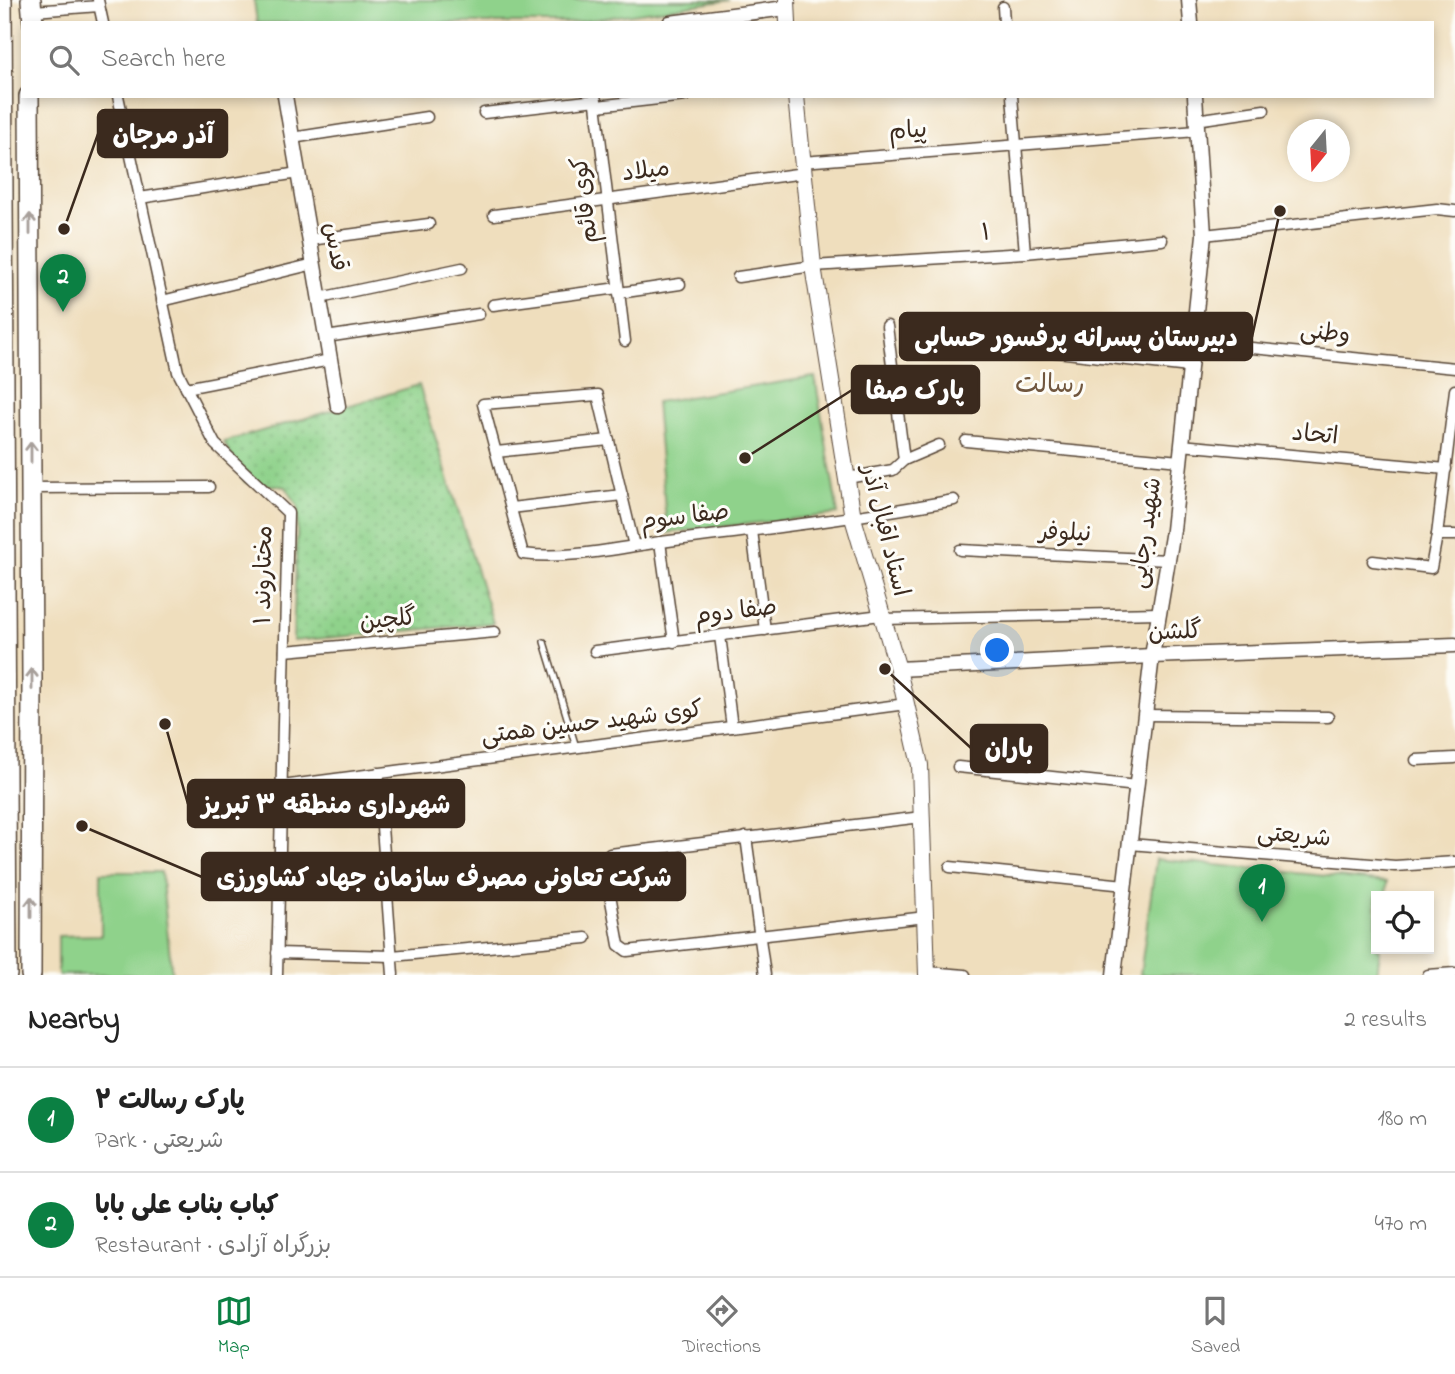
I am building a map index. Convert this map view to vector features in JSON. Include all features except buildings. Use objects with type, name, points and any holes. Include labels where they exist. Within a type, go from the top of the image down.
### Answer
[{"type":"highway","points":[[2,0],[7,975]]},
{"type":"highway","points":[[29,98],[31,975]]},
{"type":"main road","name":"استاد اقبال آذر","points":[[796,98],[813,266],[853,518],[898,669],[920,765],[927,973]]},
{"type":"street","points":[[1189,0],[1191,21]]},
{"type":"street","points":[[33,11],[99,3],[103,21]]},
{"type":"street","points":[[1003,7],[1004,21]]},
{"type":"street","points":[[688,21],[787,10]]},
{"type":"street","name":"مختاروند ۱","points":[[118,98],[178,372],[215,444],[288,513],[277,975]]},
{"type":"street","name":"قدس","points":[[285,98],[338,406]]},
{"type":"street","points":[[484,113],[649,98]]},
{"type":"street","points":[[1012,98],[1025,253]]},
{"type":"street","name":"شهید رجایی","points":[[1114,975],[1152,656],[1168,561],[1204,235],[1195,98]]},
{"type":"street","name":"کوی قائم","points":[[596,101],[625,341]]},
{"type":"street","name":"پیام","points":[[803,167],[1197,125],[1264,110]]},
{"type":"street","points":[[292,138],[427,117]]},
{"type":"street","name":"میلاد","points":[[494,215],[803,167]]},
{"type":"street","points":[[140,198],[298,173]]},
{"type":"street","points":[[1204,235],[1437,209],[1455,211]]},
{"type":"street","points":[[310,240],[429,224]]},
{"type":"street","name":"۱","points":[[813,266],[1025,253],[1162,240]]},
{"type":"street","points":[[162,301],[314,264]]},
{"type":"street","points":[[738,277],[813,266]]},
{"type":"street","points":[[320,298],[462,268]]},
{"type":"street","points":[[493,305],[680,284]]},
{"type":"street","points":[[326,337],[479,314]]},
{"type":"street","points":[[887,326],[904,460]]},
{"type":"street","points":[[950,340],[1189,367]]},
{"type":"street","name":"وطنی","points":[[1191,342],[1455,368]]},
{"type":"street","points":[[186,388],[330,360]]},
{"type":"street","points":[[1373,561],[1431,568],[1452,441],[1455,390]]},
{"type":"street","points":[[622,495],[511,508],[483,404],[598,396],[609,440],[622,495],[634,546]]},
{"type":"street","points":[[496,452],[609,440]]},
{"type":"street","points":[[966,440],[1180,461]]},
{"type":"street","points":[[847,478],[893,470],[904,460],[939,445]]},
{"type":"street","name":"اتحاد","points":[[1181,445],[1446,469]]},
{"type":"street","points":[[31,488],[209,487]]},
{"type":"street","name":"صفا سوم","points":[[511,508],[523,554],[544,557],[853,518],[954,500]]},
{"type":"street","points":[[751,531],[765,631]]},
{"type":"street","points":[[1437,535],[1455,535]]},
{"type":"street","points":[[660,542],[674,642]]},
{"type":"street","name":"نیلوفر","points":[[960,550],[1168,561]]},
{"type":"street","name":"صفا دوم","points":[[595,651],[882,617],[1159,613]]},
{"type":"street","name":"گلچین","points":[[285,651],[495,632]]},
{"type":"street","points":[[720,636],[732,727]]},
{"type":"street","name":"گلشن","points":[[898,669],[1455,645]]},
{"type":"street","name":"کوی شهید حسین همتی","points":[[282,786],[906,704]]},
{"type":"street","points":[[1145,715],[1328,717]]},
{"type":"street","points":[[1416,760],[1455,758]]},
{"type":"street","points":[[958,767],[1137,786]]},
{"type":"street","points":[[378,773],[393,975]]},
{"type":"street","points":[[922,817],[610,854],[604,861],[619,945],[627,951],[926,917]]},
{"type":"street","points":[[746,837],[765,975]]},
{"type":"street","name":"شریعتی","points":[[1130,844],[1395,866],[1455,862]]},
{"type":"street","points":[[279,888],[386,882],[587,858]]},
{"type":"street","points":[[950,867],[1125,885]]},
{"type":"street","points":[[277,953],[392,956],[586,938]]},
{"type":"street","points":[[927,973],[965,975]]},
{"type":"street","points":[[1428,975],[1455,973]]},
{"type":"lane","points":[[544,642],[576,747]]},
{"type":"green space","points":[[254,0],[730,0],[584,21],[257,21]]},
{"type":"green space","points":[[815,377],[838,514],[667,533],[656,402]]},
{"type":"green space","points":[[419,385],[493,623],[293,641],[298,507],[286,487],[245,482],[224,442]]},
{"type":"green space","points":[[1156,859],[1387,882],[1386,891],[1371,891],[1371,954],[1379,954],[1377,975],[1140,975]]},
{"type":"green space","points":[[101,872],[161,872],[172,975],[58,975],[58,936],[101,935]]},
{"type":"place","name":"دبیرستان پسرانه پرفسور حسابی","points":[[1280,211]]},
{"type":"place","name":"آذر مرجان","points":[[64,229]]},
{"type":"place","name":"کباب بناب علی بابا","points":[[63,312]]},
{"type":"place","name":"پارک صفا","points":[[745,458]]},
{"type":"place","name":"باران","points":[[885,669]]},
{"type":"place","name":"شهرداری منطقه ۳ تبریز","points":[[165,724]]},
{"type":"place","name":"شرکت تعاونی مصرف سازمان جهاد کشاورزی","points":[[82,826]]},
{"type":"place","name":"پارک رسالت ۲","points":[[1262,922]]},
{"type":"district","name":"رسالت","points":[[1050,386]]}]
